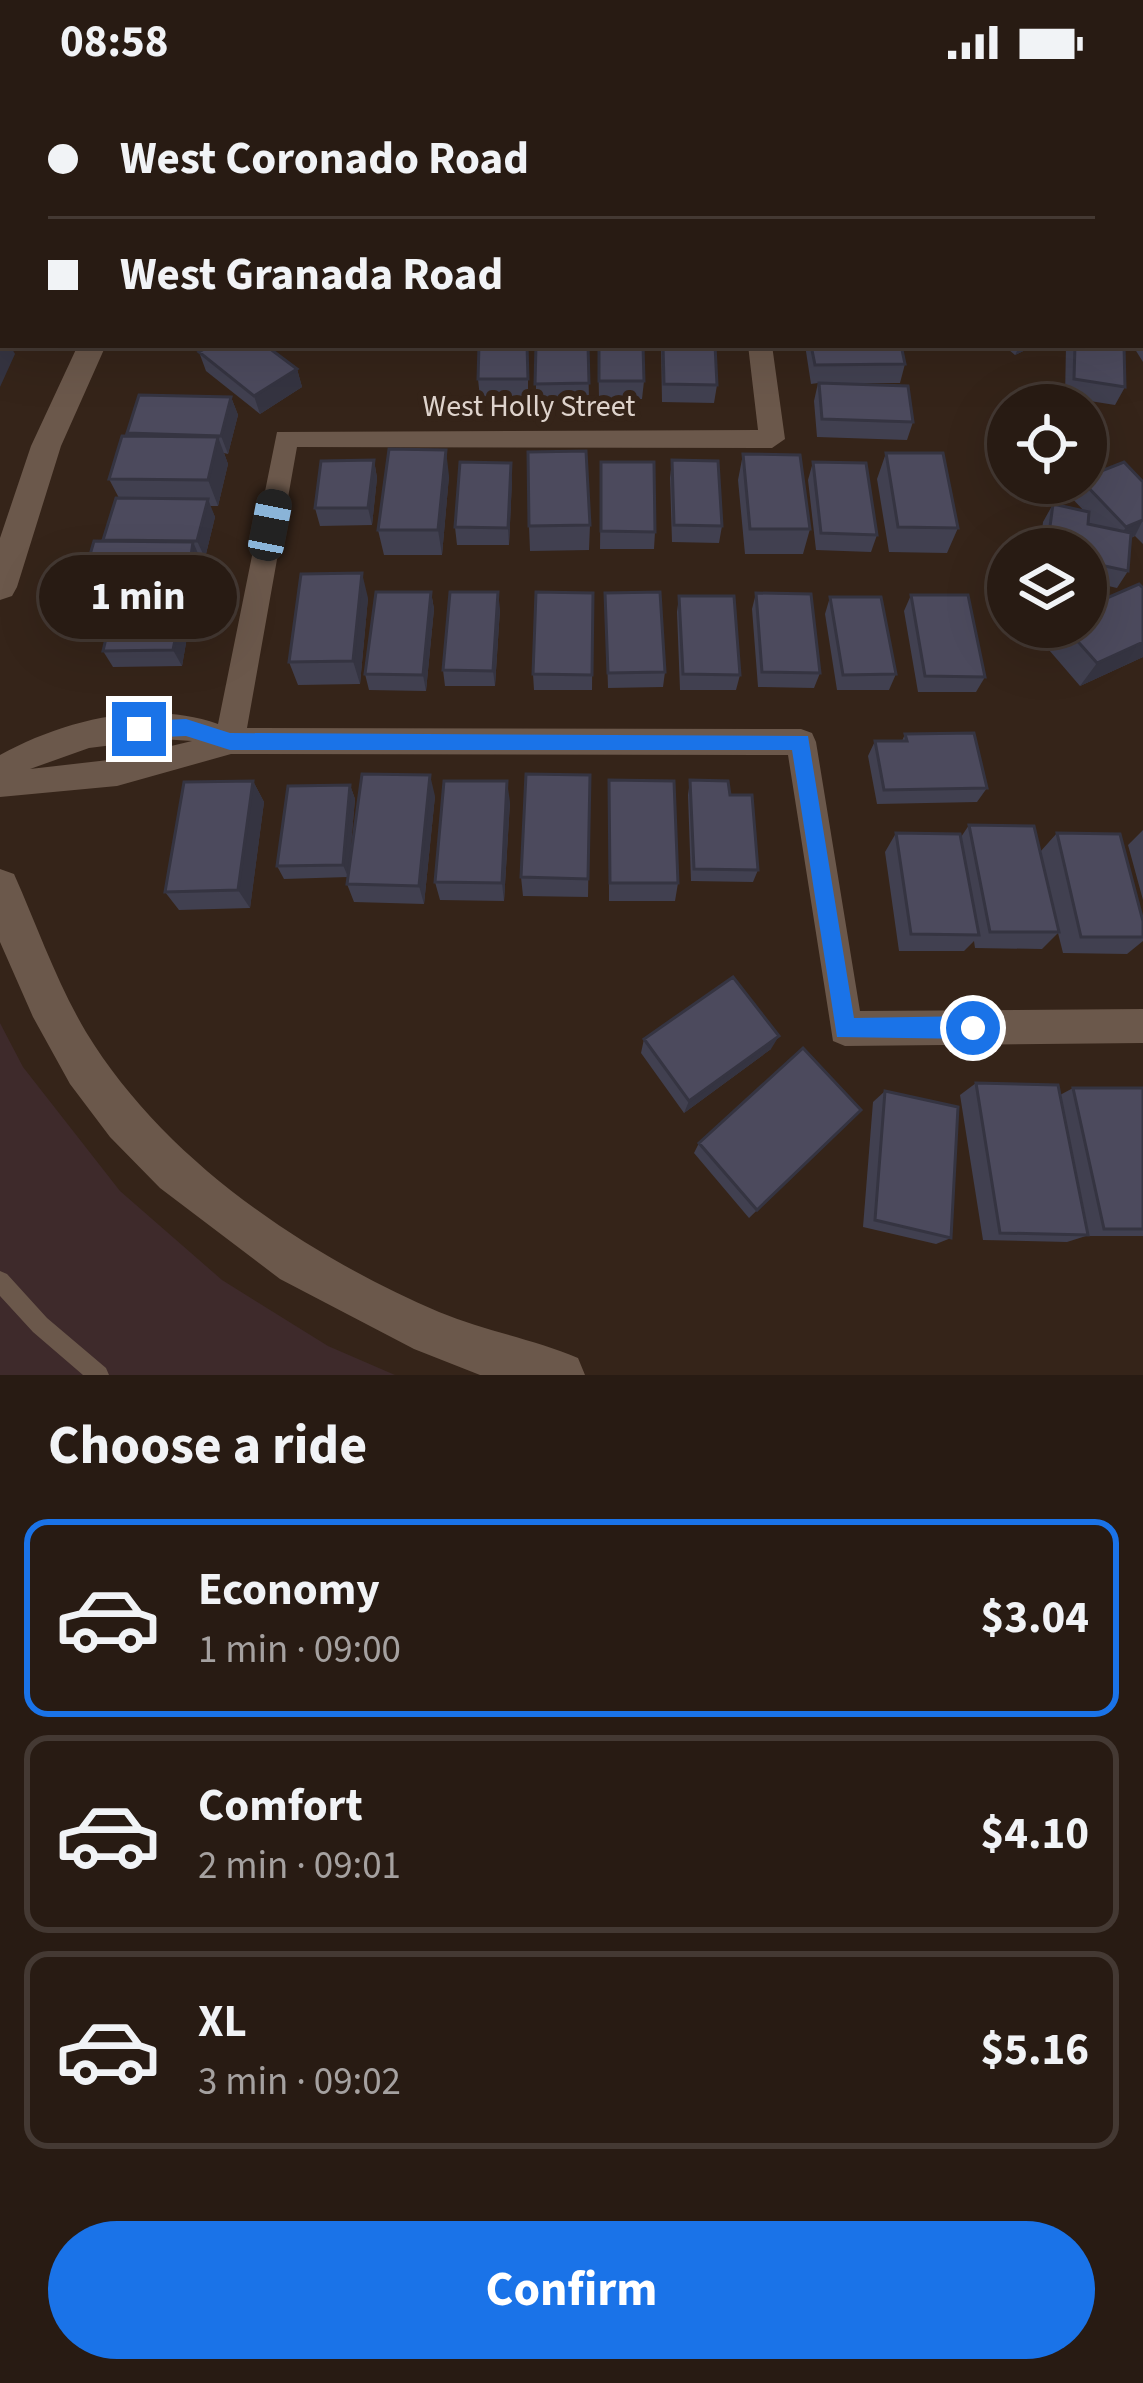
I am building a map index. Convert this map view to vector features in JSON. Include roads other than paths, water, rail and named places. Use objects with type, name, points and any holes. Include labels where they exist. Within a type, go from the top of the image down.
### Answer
[{"type":"street","points":[[0,587],[46,446],[91,348]]},
{"type":"street","name":"West Holly Street","points":[[230,741],[286,438],[772,440],[760,348]]},
{"type":"street","points":[[0,770],[38,747],[139,729],[186,727],[230,741],[801,742],[845,1029],[1143,1026]]},
{"type":"street","points":[[0,782],[40,783],[185,760],[230,741]]},
{"type":"street","points":[[0,887],[38,989],[88,1073],[196,1187],[283,1255],[385,1314],[502,1363],[561,1375]]},
{"type":"lane","points":[[0,1281],[40,1325],[99,1375]]}]
